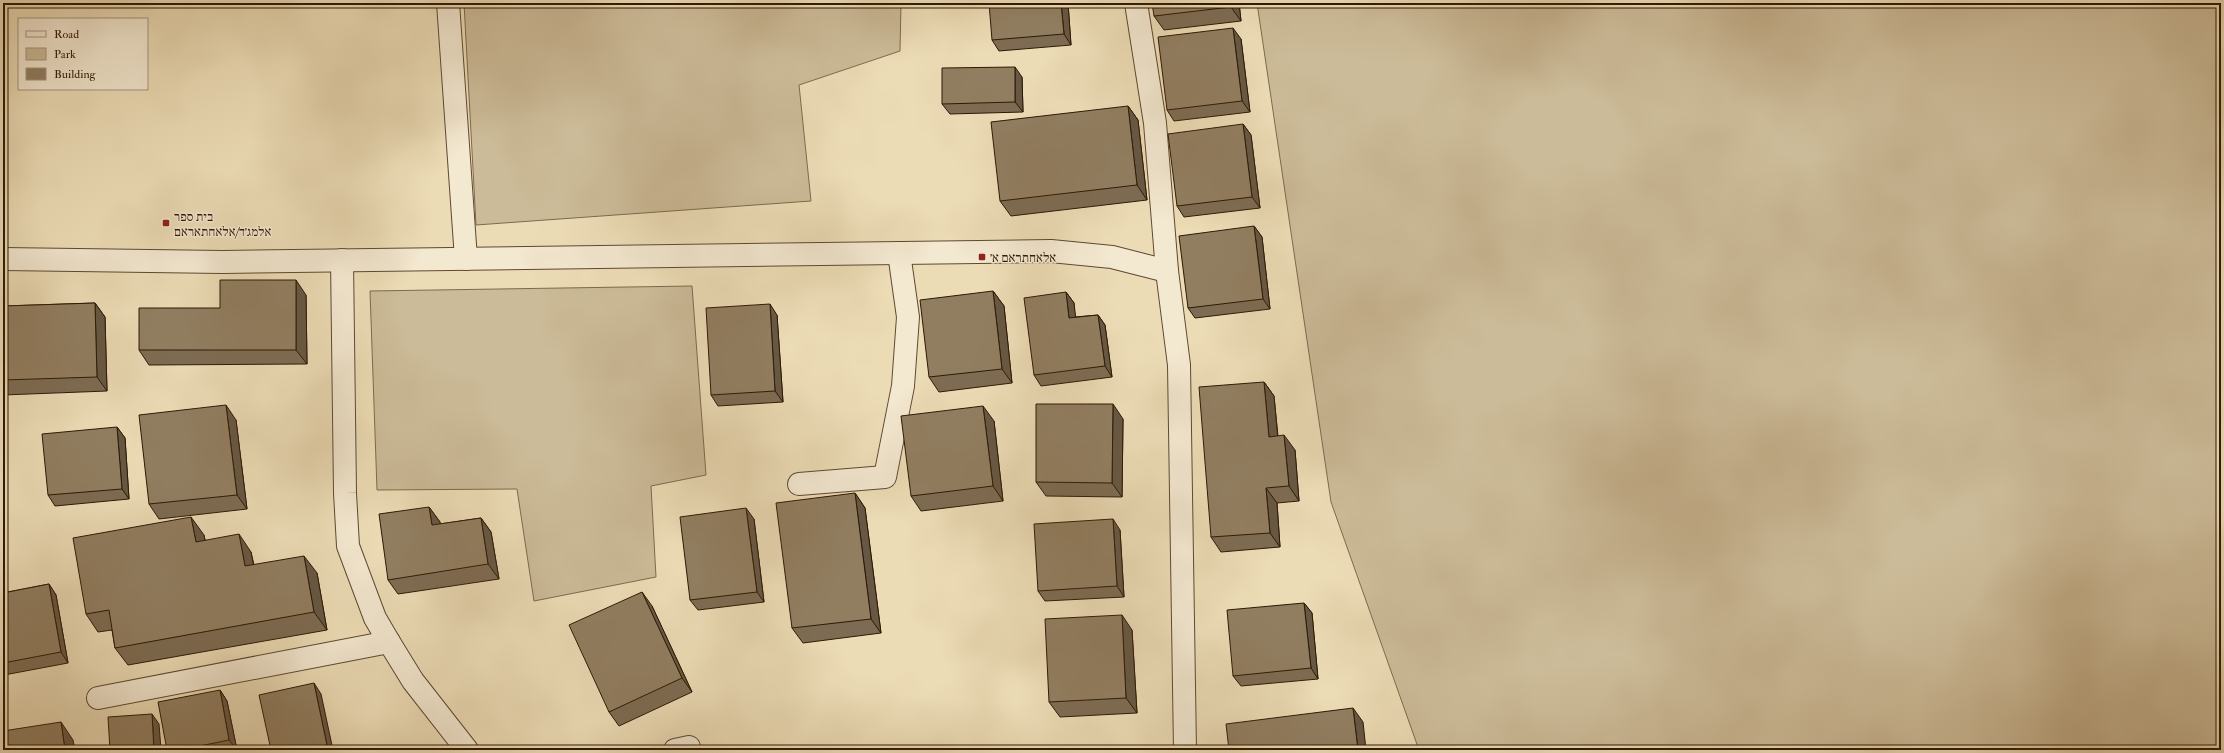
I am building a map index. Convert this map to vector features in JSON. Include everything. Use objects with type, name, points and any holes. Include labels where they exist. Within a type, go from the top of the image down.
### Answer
[{"type":"street","points":[[448,3],[466,259]]},
{"type":"street","points":[[1136,3],[1154,123],[1167,271],[1179,365],[1185,750]]},
{"type":"street","points":[[3,259],[223,262],[1052,251],[1112,257],[1167,271]]},
{"type":"street","points":[[800,484],[885,477],[903,386],[908,317],[899,252]]},
{"type":"street","points":[[342,260],[345,493],[348,546],[375,618],[413,681],[467,750]]},
{"type":"street","points":[[98,698],[389,642]]},
{"type":"green space","points":[[464,3],[901,3],[900,51],[799,85],[811,201],[476,225]]},
{"type":"green space","points":[[1257,3],[2221,3],[2221,750],[1419,750],[1331,502]]},
{"type":"green space","points":[[692,286],[706,475],[651,486],[656,577],[534,601],[517,489],[377,490],[370,291]]},
{"type":"building","points":[[989,3],[1061,3],[1064,34],[992,40]]},
{"type":"building","points":[[1152,3],[1231,3],[1231,7],[1154,16]]},
{"type":"building","points":[[1233,28],[1242,101],[1167,110],[1158,37]]},
{"type":"building","points":[[1015,67],[1015,102],[942,104],[942,68]]},
{"type":"building","points":[[1128,106],[1137,185],[1000,201],[991,122]]},
{"type":"building","points":[[1243,124],[1252,197],[1177,206],[1168,134]]},
{"type":"building","points":[[1254,226],[1263,299],[1188,308],[1179,236]]},
{"type":"building","points":[[220,280],[296,280],[296,350],[139,350],[139,308],[220,308]]},
{"type":"building","points":[[993,291],[1002,369],[929,377],[920,300]]},
{"type":"building","points":[[1066,292],[1069,318],[1098,315],[1105,366],[1034,375],[1024,298]]},
{"type":"building","points":[[95,303],[97,377],[3,380],[3,306]]},
{"type":"building","points":[[770,304],[775,391],[711,395],[706,308]]},
{"type":"building","points":[[1264,382],[1269,437],[1284,435],[1289,486],[1266,488],[1270,533],[1211,537],[1199,387]]},
{"type":"building","points":[[1036,404],[1113,404],[1112,483],[1036,482]]},
{"type":"building","points":[[226,405],[237,495],[149,504],[139,415]]},
{"type":"building","points":[[983,406],[993,486],[911,496],[901,416]]},
{"type":"building","points":[[117,427],[122,489],[48,495],[42,434]]},
{"type":"building","points":[[855,493],[871,619],[792,628],[776,503]]},
{"type":"building","points":[[429,507],[432,525],[481,518],[488,564],[388,580],[379,514]]},
{"type":"building","points":[[746,508],[757,592],[690,600],[680,517]]},
{"type":"building","points":[[191,517],[196,542],[239,534],[245,566],[304,556],[314,612],[115,648],[109,610],[86,614],[73,538]]},
{"type":"building","points":[[1113,519],[1117,586],[1038,591],[1034,524]]},
{"type":"building","points":[[49,584],[61,652],[3,663],[3,593]]},
{"type":"building","points":[[642,592],[682,678],[609,712],[569,625]]},
{"type":"building","points":[[1304,603],[1311,668],[1233,676],[1227,610]]},
{"type":"building","points":[[1122,615],[1126,698],[1049,702],[1045,619]]},
{"type":"building","points":[[314,683],[328,750],[271,750],[259,695]]},
{"type":"building","points":[[220,690],[229,740],[180,750],[167,750],[158,702]]},
{"type":"building","points":[[1353,708],[1358,750],[1229,750],[1226,724]]},
{"type":"building","points":[[152,714],[154,750],[110,750],[108,717]]},
{"type":"building","points":[[61,722],[65,750],[3,750],[3,731]]},
{"type":"place","name":"בית ספר אלמג׳ד/אלאחתאראם","points":[[166,223]]},
{"type":"place","name":"אלאחתראם א׳","points":[[982,257]]}]
